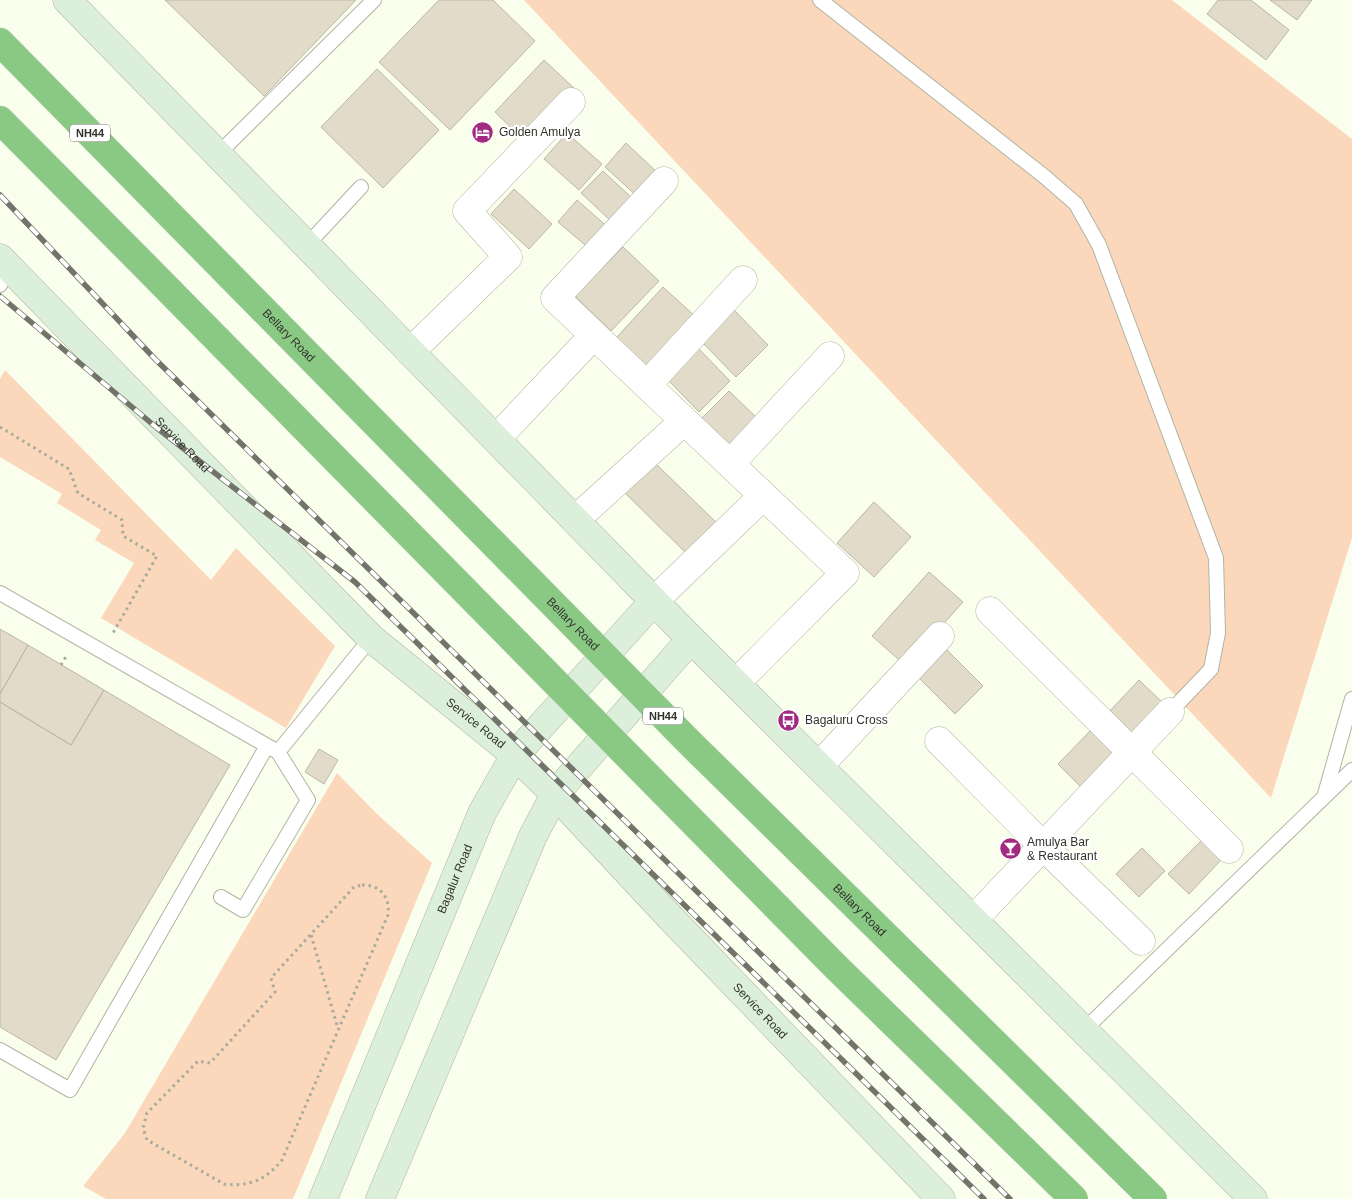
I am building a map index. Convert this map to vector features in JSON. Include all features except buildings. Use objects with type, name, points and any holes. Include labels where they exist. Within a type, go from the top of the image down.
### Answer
[{"type":"highway","name":"Bellary Road","points":[[0,42],[689,742],[1154,1199]]},
{"type":"highway","points":[[0,120],[830,960],[1074,1199]]},
{"type":"main road","points":[[67,0],[691,639],[1253,1199]]},
{"type":"main road","name":"Service Road","points":[[3,270],[371,638],[515,755],[555,794],[746,998],[941,1199]]},
{"type":"main road","name":"Bagalur Road","points":[[322,1199],[482,813],[515,755],[654,601]]},
{"type":"main road","points":[[380,1199],[533,836],[555,794],[691,639]]},
{"type":"street","points":[[410,352],[508,257],[467,212],[571,102]]},
{"type":"street","points":[[664,180],[555,298],[845,573],[736,683]]},
{"type":"street","points":[[646,385],[743,280]]},
{"type":"street","points":[[496,439],[594,335]]},
{"type":"street","points":[[730,464],[830,356]]},
{"type":"street","points":[[575,520],[684,421]]},
{"type":"street","points":[[654,601],[763,496]]},
{"type":"street","points":[[990,611],[1229,849]]},
{"type":"street","points":[[819,766],[940,636]]},
{"type":"street","points":[[973,920],[1170,712]]},
{"type":"street","points":[[939,741],[1141,941]]},
{"type":"lane","points":[[218,154],[374,0]]},
{"type":"lane","points":[[820,0],[1051,182],[1076,204],[1099,245],[1216,558],[1218,633],[1211,669],[1170,712]]},
{"type":"lane","points":[[306,246],[361,187]]},
{"type":"lane","points":[[0,593],[272,749],[308,800],[244,910],[221,897]]},
{"type":"lane","points":[[0,1050],[70,1090],[272,749],[371,638]]},
{"type":"lane","points":[[1324,795],[1352,699]]},
{"type":"lane","points":[[1084,1030],[1324,795],[1352,770]]},
{"type":"path","points":[[0,426],[69,469],[78,492],[122,520],[123,536],[157,556],[102,651]]},
{"type":"path","points":[[369,885],[377,888],[387,899],[388,915],[338,1029],[282,1160],[264,1178],[251,1184],[224,1184],[147,1140],[143,1128],[147,1113],[198,1061],[210,1063],[274,992],[271,978],[354,887],[369,885]]},
{"type":"path","points":[[311,935],[338,1029]]},
{"type":"shaded area","points":[[524,0],[1172,0],[1352,139],[1352,538],[1271,798]]},
{"type":"shaded area","points":[[5,370],[211,580],[236,548],[335,646],[286,728],[101,618],[134,563],[95,540],[101,530],[57,503],[62,494],[0,457],[0,379]]},
{"type":"shaded area","points":[[337,773],[377,814],[432,863],[293,1199],[106,1199],[83,1186],[125,1133]]},
{"type":"railway","points":[[0,195],[155,359],[1010,1199]]},
{"type":"railway","points":[[0,296],[157,428],[355,582],[984,1199]]},
{"type":"place","name":"Golden Amulya","points":[[483,132]]},
{"type":"place","name":"Bagaluru Cross","points":[[789,720]]},
{"type":"place","name":"Amulya Bar & Restaurant","points":[[1011,849]]}]
